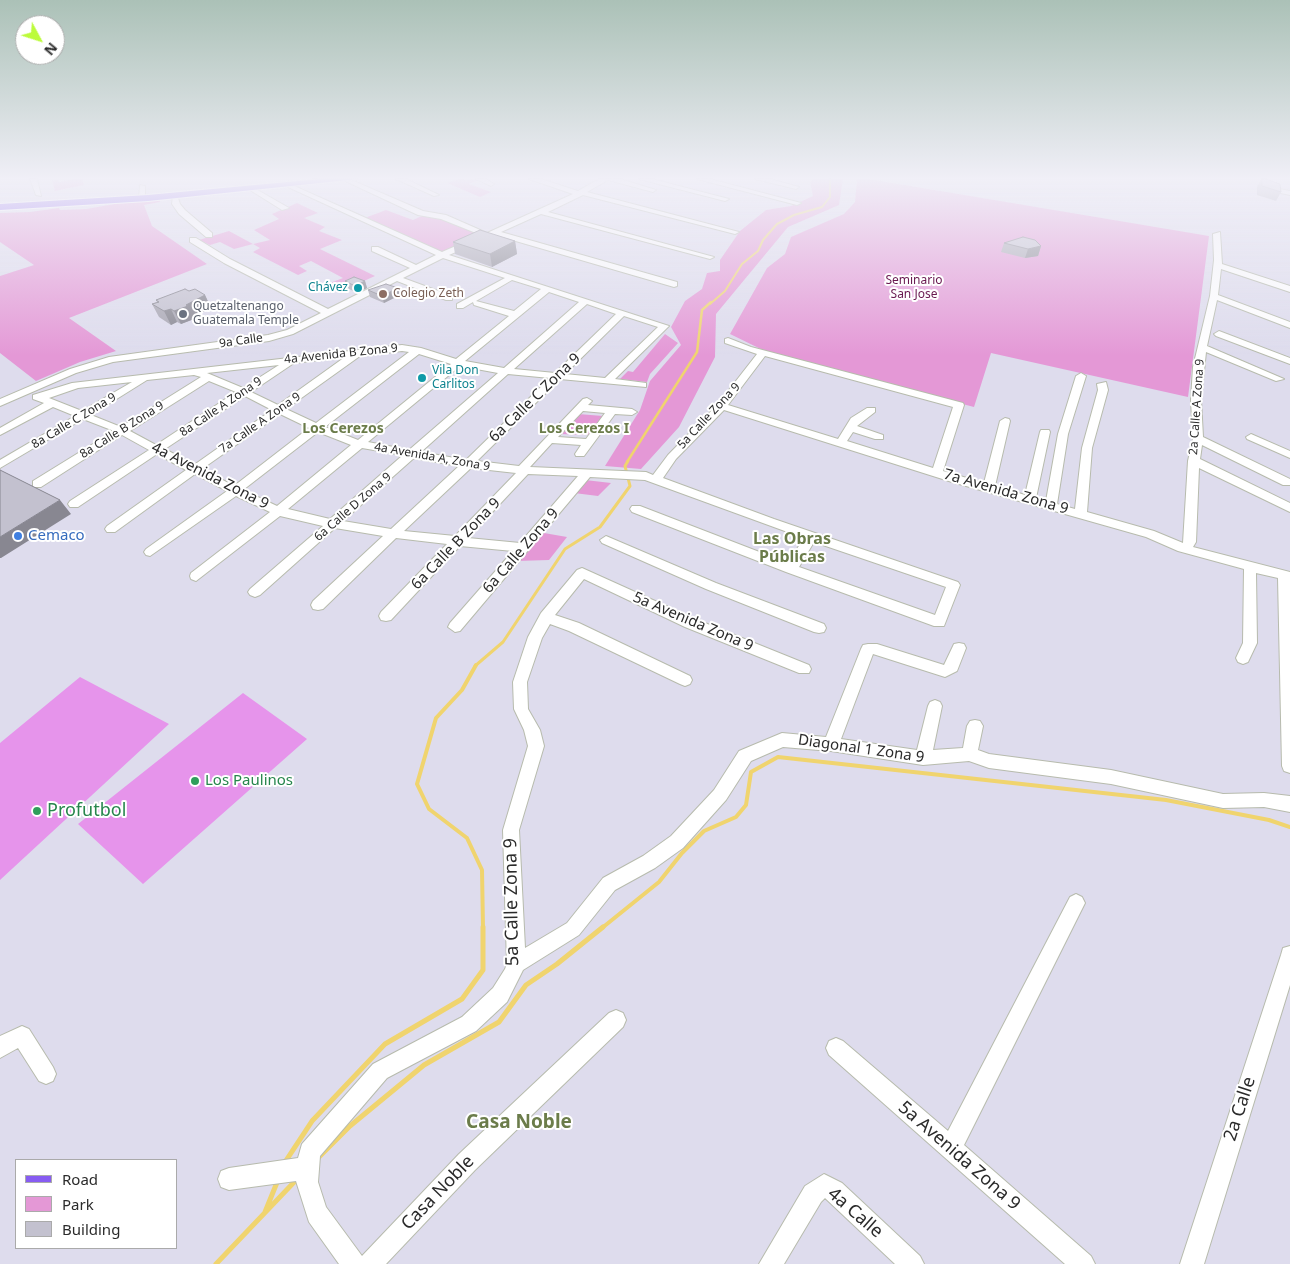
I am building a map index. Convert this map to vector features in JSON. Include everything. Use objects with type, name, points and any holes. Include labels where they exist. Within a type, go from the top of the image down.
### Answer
[{"type":"street","points":[[405,238],[442,255],[584,302],[664,326],[607,382]]},
{"type":"street","name":"9a Calle","points":[[0,403],[73,371],[112,359],[274,337],[298,328],[398,275],[480,238]]},
{"type":"street","points":[[504,238],[674,284]]},
{"type":"street","points":[[639,238],[710,257]]},
{"type":"street","name":"2a Calle A Zona 9","points":[[1182,548],[1187,547],[1190,542],[1194,461],[1198,439],[1196,400],[1202,347],[1214,296],[1217,238]]},
{"type":"street","points":[[193,240],[329,313]]},
{"type":"street","points":[[375,250],[416,268]]},
{"type":"street","points":[[1217,265],[1290,289]]},
{"type":"street","points":[[398,275],[449,298]]},
{"type":"street","points":[[460,306],[512,277]]},
{"type":"street","points":[[196,576],[547,289]]},
{"type":"street","points":[[1214,296],[1290,325]]},
{"type":"street","name":"6a Calle D Zona 9","points":[[255,592],[413,455],[584,302]]},
{"type":"street","points":[[477,303],[517,315]]},
{"type":"street","name":"6a Calle C Zona 9","points":[[318,606],[468,464],[622,313]]},
{"type":"street","points":[[1219,334],[1290,361]]},
{"type":"street","points":[[728,341],[740,347],[764,354],[959,405],[937,473]]},
{"type":"street","points":[[1202,347],[1279,379]]},
{"type":"street","name":"4a Avenida B Zona 9","points":[[0,432],[69,386],[402,348],[418,350],[458,363],[506,372],[642,385]]},
{"type":"street","points":[[150,552],[237,489],[418,350]]},
{"type":"street","name":"7a Calle A Zona 9","points":[[111,529],[360,352]]},
{"type":"street","name":"5a Calle Zona 9","points":[[651,477],[722,406],[764,354]]},
{"type":"street","name":"8a Calle A Zona 9","points":[[74,504],[293,359]]},
{"type":"street","name":"4a Avenida A, Zona 9","points":[[194,371],[244,392],[317,428],[359,444],[468,464],[523,470],[651,477]]},
{"type":"street","name":"8a Calle C Zona 9","points":[[0,465],[148,376]]},
{"type":"street","points":[[1051,505],[1063,434],[1081,376]]},
{"type":"street","name":"8a Calle B Zona 9","points":[[37,484],[208,377]]},
{"type":"street","points":[[1081,513],[1087,448],[1104,390],[1102,384]]},
{"type":"street","name":"4a Avenida Zona 9","points":[[28,390],[125,429],[237,489],[281,508],[337,521],[397,531],[461,540],[524,545]]},
{"type":"street","points":[[523,470],[584,404],[632,412]]},
{"type":"street","name":"7a Avenida Zona 9","points":[[722,406],[937,473],[1165,538],[1182,548],[1287,576]]},
{"type":"street","points":[[580,454],[612,410]]},
{"type":"street","points":[[840,443],[857,418],[871,410]]},
{"type":"street","points":[[989,488],[1005,421]]},
{"type":"street","points":[[850,427],[878,437]]},
{"type":"street","points":[[1030,499],[1046,432]]},
{"type":"street","points":[[1251,437],[1290,455]]},
{"type":"street","points":[[1198,439],[1287,482]]},
{"type":"street","points":[[549,440],[588,442]]},
{"type":"street","points":[[1194,461],[1290,508]]},
{"type":"street","name":"6a Calle B Zona 9","points":[[386,616],[461,540],[523,470]]},
{"type":"street","name":"6a Calle Zona 9","points":[[455,627],[586,474]]},
{"type":"street","points":[[636,509],[791,569],[939,622],[953,584],[811,536],[651,477]]},
{"type":"street","points":[[791,569],[811,536]]},
{"type":"street","points":[[606,540],[710,586],[819,628]]},
{"type":"street","points":[[1243,658],[1250,643],[1250,566]]},
{"type":"street","name":"5a Calle Zona 9","points":[[308,1170],[314,1145],[380,1071],[475,1019],[500,996],[507,986],[516,964],[511,830],[536,746],[532,730],[521,709],[519,691],[523,669],[535,637],[546,617],[582,573]]},
{"type":"street","name":"5a Avenida Zona 9","points":[[582,573],[690,623],[804,669]]},
{"type":"street","points":[[1287,576],[1290,766]]},
{"type":"street","points":[[546,617],[574,627],[685,680]]},
{"type":"street","points":[[830,744],[867,651],[871,648],[945,671],[952,667],[959,648]]},
{"type":"street","points":[[923,758],[934,706]]},
{"type":"street","points":[[970,754],[975,726]]},
{"type":"street","name":"Diagonal 1 Zona 9","points":[[516,964],[573,929],[609,884],[649,862],[677,842],[720,795],[736,767],[745,756],[782,740],[830,744],[923,758],[970,754],[989,761],[1111,777],[1223,801],[1264,800],[1290,804]]},
{"type":"street","points":[[950,1148],[1076,903]]},
{"type":"street","name":"2a Calle","points":[[1192,1264],[1290,955]]},
{"type":"street","name":"Casa Noble","points":[[370,1264],[467,1162],[616,1020]]},
{"type":"street","points":[[0,1048],[14,1038],[22,1036],[46,1074]]},
{"type":"street","name":"5a Avenida Zona 9","points":[[836,1048],[1083,1264]]},
{"type":"street","points":[[229,1179],[308,1170],[318,1214],[354,1264]]},
{"type":"street","name":"4a Calle","points":[[772,1264],[813,1194],[824,1185],[834,1191],[912,1264]]},
{"type":"green space","points":[[0,238],[169,238],[207,264],[69,318],[116,351],[80,362],[36,381],[0,353],[0,276],[34,265],[0,242]]},
{"type":"green space","points":[[206,238],[242,238],[253,244],[234,249],[220,242],[210,245],[199,240]]},
{"type":"green space","points":[[267,238],[337,238],[342,240],[320,249],[375,276],[344,290],[330,283],[343,278],[311,261],[299,266],[307,271],[298,275],[253,252],[260,248],[253,244],[270,240]]},
{"type":"green space","points":[[405,238],[476,238],[442,254]]},
{"type":"green space","points":[[735,238],[779,238],[716,314],[715,357],[679,427],[641,469],[605,466],[640,410],[650,381],[681,345],[671,327],[685,301],[702,289],[707,273],[720,271],[720,260]]},
{"type":"green space","name":"Seminario San Jose","points":[[791,238],[1209,238],[1188,397],[991,353],[974,407],[771,354],[730,334],[767,268],[785,254]]},
{"type":"green space","points":[[665,334],[678,343],[650,374],[647,382],[620,379],[628,371],[633,372]]},
{"type":"green space","points":[[578,414],[603,416],[588,435],[560,434]]},
{"type":"green space","points":[[585,480],[611,483],[598,496],[574,493]]},
{"type":"green space","points":[[544,533],[567,537],[549,560],[516,561]]},
{"type":"shaded area","name":"Profutbol","points":[[80,677],[169,724],[0,880],[0,743]]},
{"type":"shaded area","name":"Los Paulinos","points":[[243,693],[307,739],[143,884],[78,824]]},
{"type":"building","points":[[462,238],[505,238],[515,241],[490,254],[453,242]]},
{"type":"building","points":[[1020,238],[1027,238],[1035,240],[1041,246],[1028,249],[1004,243]]},
{"type":"building","points":[[354,277],[365,281],[355,286],[345,281]]},
{"type":"building","points":[[386,284],[398,288],[382,296],[368,290]]},
{"type":"building","points":[[185,289],[189,291],[195,289],[205,295],[186,305],[188,306],[174,311],[171,309],[164,311],[152,304],[159,302],[156,300]]},
{"type":"building","points":[[0,470],[60,500],[0,537]]},
{"type":"waterway","points":[[710,304],[725,291],[742,264],[758,251],[765,238]]},
{"type":"waterway","points":[[627,462],[697,352],[702,310],[711,302]]},
{"type":"waterway","points":[[476,665],[503,642],[565,549],[600,527],[630,486],[625,466],[628,461]]},
{"type":"waterway","points":[[476,665],[462,690],[436,718],[417,784],[429,809],[467,838],[482,870],[483,928]]},
{"type":"waterway","points":[[602,928],[659,882],[682,853],[704,831],[736,817],[746,805],[751,772],[778,757],[1166,800],[1269,820],[1290,827]]},
{"type":"waterway","points":[[318,1158],[350,1126],[424,1065],[499,1022],[526,985],[557,964],[603,927]]},
{"type":"waterway","points":[[285,1162],[312,1121],[385,1044],[462,999],[483,970],[483,928]]},
{"type":"waterway","points":[[216,1264],[298,1178]]},
{"type":"waterway","points":[[265,1212],[278,1180]]},
{"type":"place","name":"Chávez","points":[[358,288]]},
{"type":"place","name":"Colegio Zeth","points":[[383,294]]},
{"type":"place","name":"Quetzaltenango Guatemala Temple","points":[[183,314]]},
{"type":"place","name":"Vila Don Carlitos","points":[[422,378]]},
{"type":"place","name":"Cemaco","points":[[18,536]]},
{"type":"place","name":"Los Paulinos","points":[[195,781]]},
{"type":"place","name":"Profutbol","points":[[37,811]]},
{"type":"district","name":"Los Cerezos","points":[[343,429]]},
{"type":"district","name":"Los Cerezos I","points":[[584,429]]},
{"type":"district","name":"Las Obras Públicas","points":[[792,548]]},
{"type":"district","name":"Casa Noble","points":[[519,1123]]}]
